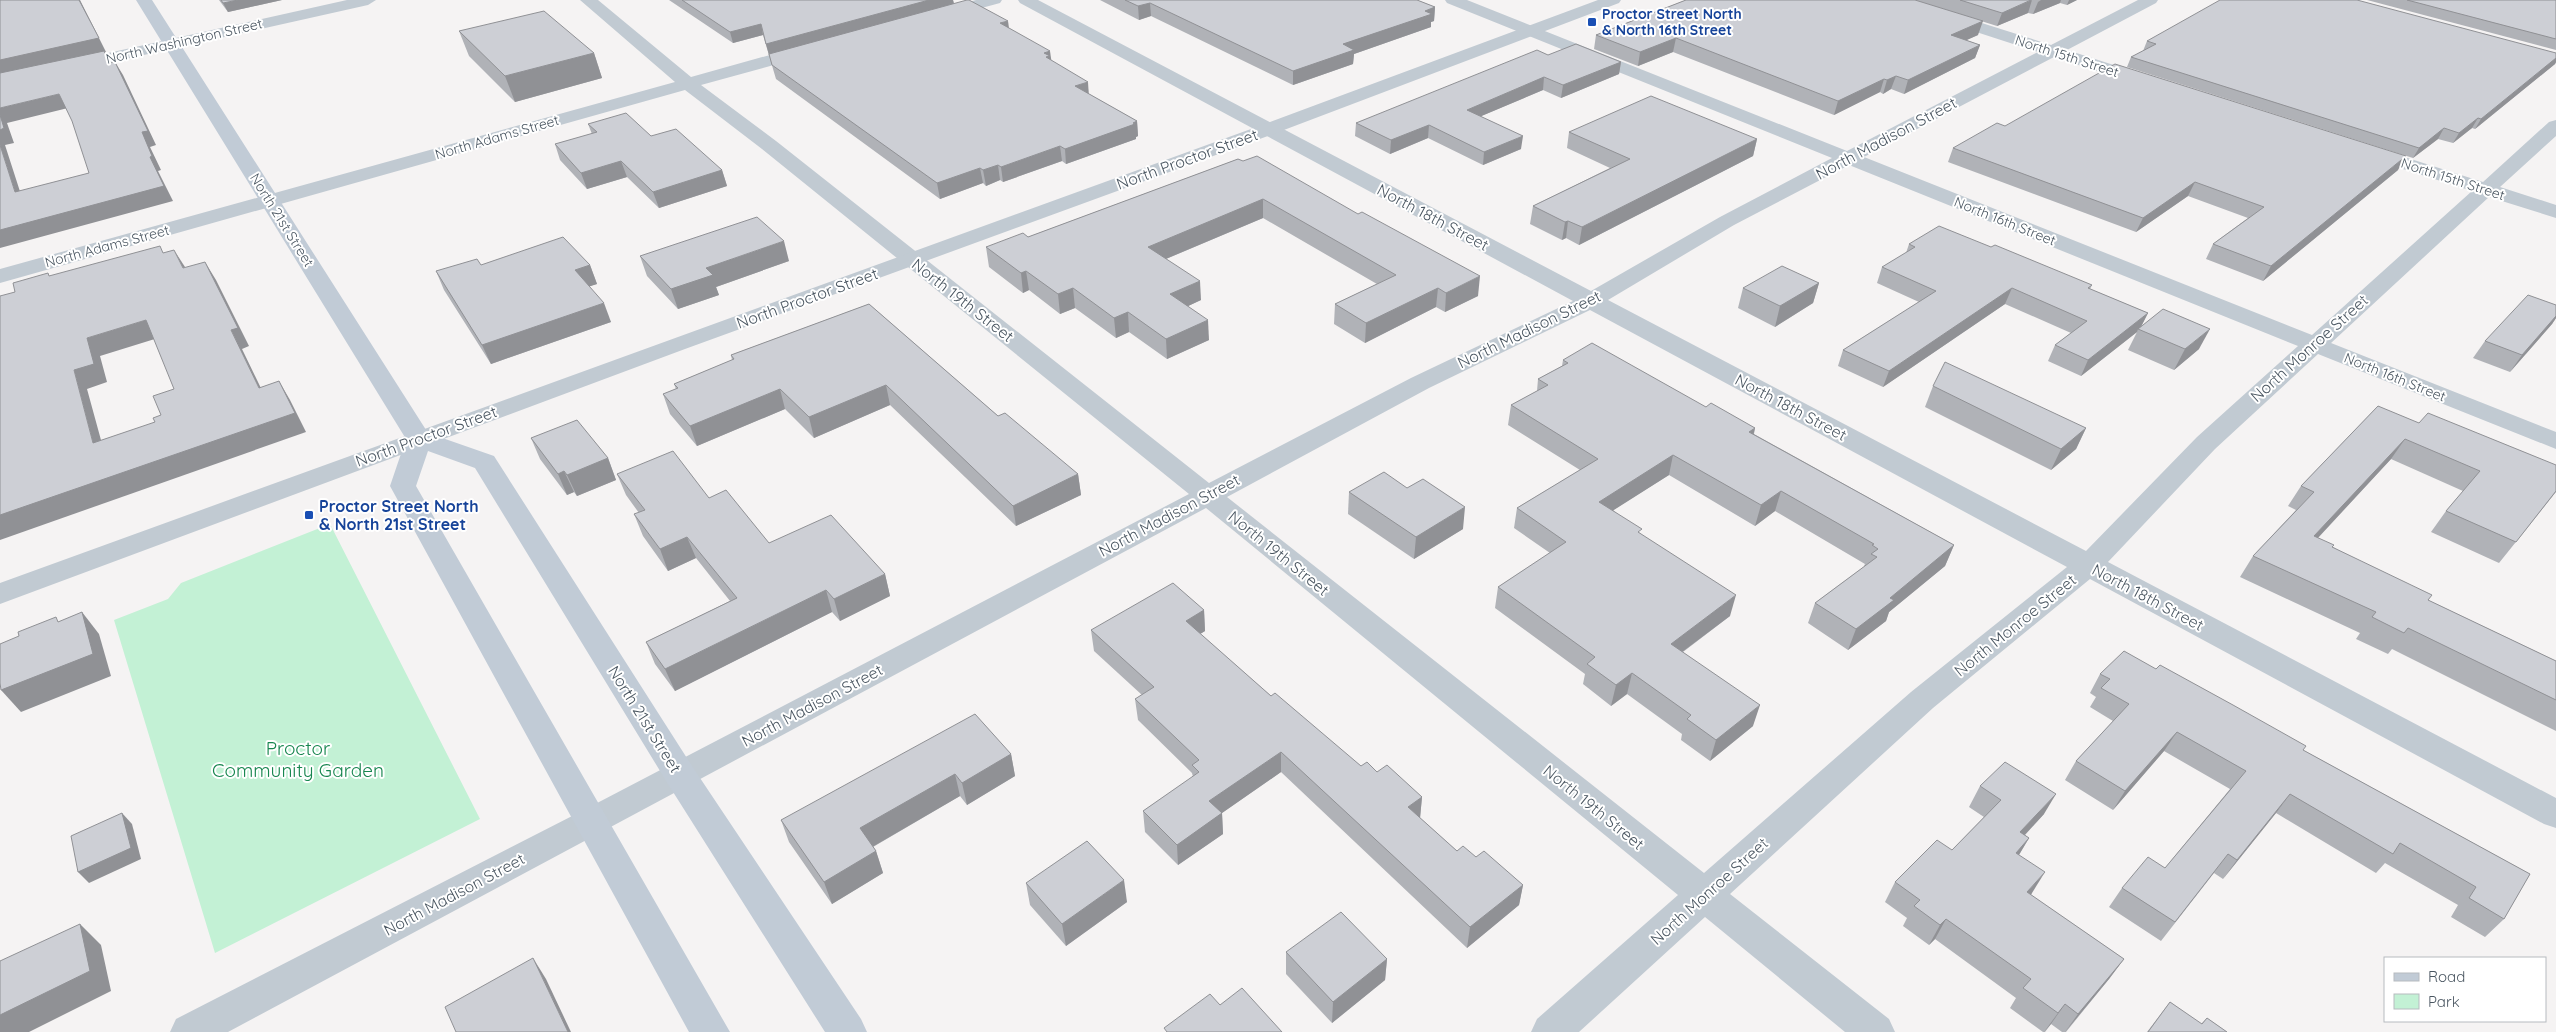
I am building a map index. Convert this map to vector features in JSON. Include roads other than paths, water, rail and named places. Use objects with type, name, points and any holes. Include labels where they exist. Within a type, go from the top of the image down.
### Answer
[{"type":"main road","name":"North 21st Street","points":[[144,0],[418,439],[485,462],[680,775],[847,1032]]},
{"type":"main road","points":[[418,439],[402,486],[590,823],[710,1032]]},
{"type":"street","name":"North Washington Street","points":[[0,82],[368,0]]},
{"type":"street","name":"North 19th Street","points":[[588,0],[688,84],[770,145],[1208,494],[1875,1032]]},
{"type":"street","points":[[922,19],[994,0]]},
{"type":"street","name":"North 18th Street","points":[[1026,0],[2556,814]]},
{"type":"street","name":"North 16th Street","points":[[1453,0],[2556,441]]},
{"type":"street","name":"North Proctor Street","points":[[0,594],[418,439],[1269,129],[1613,0]]},
{"type":"street","name":"North 15th Street","points":[[1893,0],[2156,84]]},
{"type":"street","name":"North Madison Street","points":[[190,1032],[590,823],[1420,383],[1590,301],[1728,221],[2150,0]]},
{"type":"street","name":"North Adams Street","points":[[0,276],[830,44]]},
{"type":"street","name":"North Monroe Street","points":[[1551,1032],[1922,700],[2089,565],[2206,443],[2484,189],[2556,126]]},
{"type":"street","name":"North 15th Street","points":[[2353,147],[2556,212]]},
{"type":"place","name":"Proctor Street North & North 16th Street","points":[[1592,22]]},
{"type":"place","name":"Proctor Street North & North 21st Street","points":[[309,515]]},
{"type":"park label","name":"Proctor Community Garden","points":[[298,759]]}]
